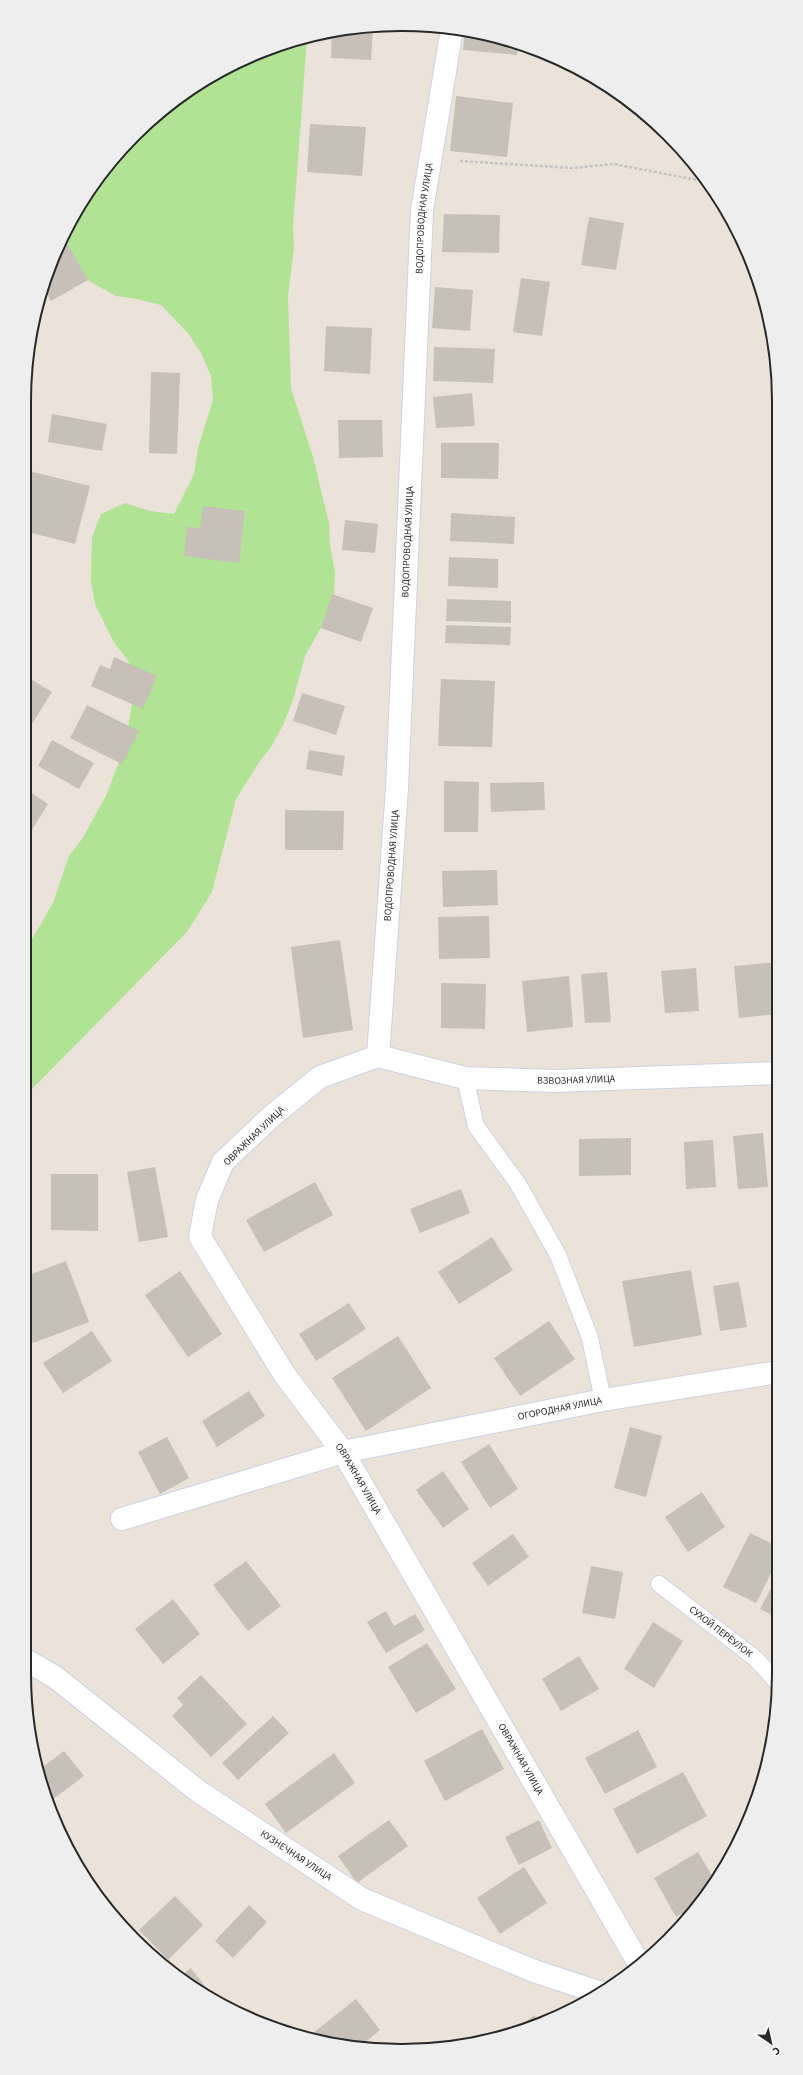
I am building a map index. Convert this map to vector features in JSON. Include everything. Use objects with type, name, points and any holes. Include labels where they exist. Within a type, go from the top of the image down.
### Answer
[{"type":"street","name":"ВОДОПРОВОДНАЯ УЛИЦА","points":[[378,1056],[398,788],[422,210],[451,34]]},
{"type":"street","name":"ВЗВОЗНАЯ УЛИЦА","points":[[378,1056],[465,1078],[555,1081],[772,1073]]},
{"type":"street","name":"ОВРАЖНАЯ УЛИЦА","points":[[378,1056],[320,1077],[273,1115],[223,1162],[206,1200],[200,1238],[284,1374],[343,1452],[637,1959]]},
{"type":"street","name":"ОГОРОДНАЯ УЛИЦА","points":[[122,1519],[343,1452],[603,1400],[772,1373]]},
{"type":"street","name":"КУЗНЕЧНАЯ УЛИЦА","points":[[31,1663],[56,1677],[198,1791],[362,1899],[534,1970],[593,1990]]},
{"type":"lane","points":[[465,1078],[476,1126],[518,1184],[558,1255],[590,1338],[603,1400]]},
{"type":"lane","name":"СУХОЙ ПЕРЕУЛОК","points":[[658,1584],[756,1659],[772,1676]]},
{"type":"path","points":[[430,159],[572,168],[613,164],[698,180]]},
{"type":"green space","points":[[307,44],[293,227],[294,248],[288,296],[291,388],[313,457],[329,523],[330,545],[335,572],[334,595],[328,615],[305,656],[293,700],[284,723],[273,744],[260,761],[236,799],[212,892],[187,932],[31,1090],[31,941],[53,903],[69,856],[82,839],[106,796],[124,748],[137,678],[127,659],[113,641],[95,604],[91,581],[92,537],[101,514],[125,503],[150,511],[174,514],[194,474],[198,448],[213,400],[211,376],[201,353],[188,333],[161,305],[116,296],[80,276],[62,253],[93,196],[123,157],[157,123],[196,93],[238,69],[260,59]]},
{"type":"building","points":[[373,32],[371,60],[331,58],[332,38]]},
{"type":"building","points":[[464,36],[518,50],[517,55],[463,50]]},
{"type":"building","points":[[456,96],[513,103],[507,157],[450,151]]},
{"type":"building","points":[[310,124],[366,127],[362,176],[307,172]]},
{"type":"building","points":[[444,214],[500,215],[499,253],[442,252]]},
{"type":"building","points":[[589,217],[624,223],[616,270],[581,265]]},
{"type":"building","points":[[68,245],[88,280],[51,301],[47,295],[65,247]]},
{"type":"building","points":[[521,278],[550,282],[542,336],[513,332]]},
{"type":"building","points":[[435,287],[473,290],[470,331],[432,328]]},
{"type":"building","points":[[326,326],[372,328],[370,374],[324,371]]},
{"type":"building","points":[[434,347],[495,349],[493,383],[433,381]]},
{"type":"building","points":[[151,372],[180,373],[177,454],[149,453]]},
{"type":"building","points":[[472,393],[475,426],[436,428],[433,397]]},
{"type":"building","points":[[52,414],[107,424],[102,451],[48,442]]},
{"type":"building","points":[[338,420],[382,420],[383,457],[339,458]]},
{"type":"building","points":[[441,443],[499,443],[498,479],[441,478]]},
{"type":"building","points":[[31,471],[90,486],[75,544],[31,533]]},
{"type":"building","points":[[203,506],[245,511],[239,563],[184,556],[187,527],[200,528]]},
{"type":"building","points":[[451,513],[515,517],[514,544],[450,541]]},
{"type":"building","points":[[345,520],[378,524],[375,553],[342,550]]},
{"type":"building","points":[[449,557],[498,559],[498,588],[448,586]]},
{"type":"building","points":[[332,594],[373,608],[361,642],[321,628]]},
{"type":"building","points":[[447,599],[511,601],[511,623],[446,621]]},
{"type":"building","points":[[446,625],[511,627],[510,645],[445,643]]},
{"type":"building","points":[[114,657],[157,676],[143,709],[91,686],[100,665],[110,669]]},
{"type":"building","points":[[31,679],[52,692],[31,726]]},
{"type":"building","points":[[441,679],[495,681],[492,747],[438,746]]},
{"type":"building","points":[[302,693],[345,706],[336,735],[293,721]]},
{"type":"building","points":[[87,705],[139,731],[122,764],[70,738]]},
{"type":"building","points":[[52,740],[94,763],[79,789],[38,766]]},
{"type":"building","points":[[309,750],[345,756],[342,776],[306,769]]},
{"type":"building","points":[[444,781],[479,782],[478,832],[444,832]]},
{"type":"building","points":[[544,782],[545,810],[491,812],[490,783]]},
{"type":"building","points":[[31,793],[48,804],[31,831]]},
{"type":"building","points":[[285,810],[344,811],[343,850],[285,850]]},
{"type":"building","points":[[497,870],[498,905],[443,907],[442,871]]},
{"type":"building","points":[[489,916],[490,958],[439,959],[438,917]]},
{"type":"building","points":[[340,940],[353,1030],[303,1038],[291,947]]},
{"type":"building","points":[[772,962],[772,1015],[739,1018],[734,966]]},
{"type":"building","points":[[696,968],[699,1011],[665,1013],[661,971]]},
{"type":"building","points":[[607,972],[611,1022],[585,1023],[581,974]]},
{"type":"building","points":[[569,976],[573,1027],[527,1032],[522,981]]},
{"type":"building","points":[[441,983],[486,984],[485,1029],[441,1028]]},
{"type":"building","points":[[763,1133],[768,1187],[738,1189],[733,1136]]},
{"type":"building","points":[[631,1138],[631,1175],[579,1176],[579,1139]]},
{"type":"building","points":[[713,1140],[716,1187],[686,1189],[684,1142]]},
{"type":"building","points":[[155,1167],[168,1237],[139,1242],[127,1172]]},
{"type":"building","points":[[51,1174],[98,1174],[98,1231],[51,1230]]},
{"type":"building","points":[[315,1182],[333,1215],[264,1252],[246,1220]]},
{"type":"building","points":[[461,1189],[470,1213],[420,1233],[410,1209]]},
{"type":"building","points":[[492,1237],[513,1270],[459,1304],[438,1272]]},
{"type":"building","points":[[66,1261],[89,1322],[33,1343],[31,1338],[31,1274]]},
{"type":"building","points":[[691,1270],[702,1335],[634,1347],[622,1281]]},
{"type":"building","points":[[180,1271],[222,1334],[188,1357],[145,1295]]},
{"type":"building","points":[[739,1282],[747,1327],[720,1331],[713,1286]]},
{"type":"building","points":[[349,1303],[366,1329],[316,1361],[299,1334]]},
{"type":"building","points":[[549,1321],[575,1359],[520,1396],[494,1358]]},
{"type":"building","points":[[92,1331],[112,1361],[63,1393],[43,1363]]},
{"type":"building","points":[[398,1336],[431,1388],[366,1431],[332,1378]]},
{"type":"building","points":[[249,1391],[265,1416],[217,1447],[202,1421]]},
{"type":"building","points":[[630,1427],[662,1436],[646,1497],[614,1488]]},
{"type":"building","points":[[167,1437],[189,1478],[160,1494],[138,1452]]},
{"type":"building","points":[[489,1444],[518,1489],[490,1508],[461,1462]]},
{"type":"building","points":[[443,1471],[469,1509],[443,1528],[416,1490]]},
{"type":"building","points":[[702,1492],[725,1527],[688,1552],[665,1517]]},
{"type":"building","points":[[750,1533],[772,1544],[772,1571],[756,1603],[723,1587]]},
{"type":"building","points":[[513,1534],[529,1557],[488,1586],[472,1563]]},
{"type":"building","points":[[246,1561],[281,1606],[248,1631],[213,1585]]},
{"type":"building","points":[[591,1566],[623,1572],[615,1619],[582,1613]]},
{"type":"building","points":[[772,1586],[772,1615],[760,1609]]},
{"type":"building","points":[[173,1599],[200,1634],[163,1664],[135,1629]]},
{"type":"building","points":[[386,1611],[394,1626],[415,1614],[425,1630],[386,1653],[367,1622]]},
{"type":"building","points":[[653,1622],[683,1641],[654,1688],[624,1669]]},
{"type":"building","points":[[427,1643],[456,1689],[416,1713],[388,1667]]},
{"type":"building","points":[[579,1656],[599,1689],[561,1711],[542,1679]]},
{"type":"building","points":[[201,1675],[247,1724],[211,1757],[172,1716],[183,1705],[177,1698]]},
{"type":"building","points":[[273,1716],[289,1733],[238,1780],[222,1763]]},
{"type":"building","points":[[482,1729],[504,1769],[445,1801],[424,1761]]},
{"type":"building","points":[[638,1730],[657,1767],[605,1794],[585,1758]]},
{"type":"building","points":[[64,1751],[84,1776],[53,1799],[43,1766]]},
{"type":"building","points":[[334,1753],[355,1783],[286,1833],[265,1804]]},
{"type":"building","points":[[683,1772],[707,1816],[637,1854],[613,1809]]},
{"type":"building","points":[[389,1820],[408,1846],[357,1883],[338,1856]]},
{"type":"building","points":[[539,1820],[552,1848],[519,1865],[505,1837]]},
{"type":"building","points":[[698,1852],[712,1876],[685,1911],[676,1917],[654,1878]]},
{"type":"building","points":[[524,1867],[547,1903],[500,1934],[477,1898]]},
{"type":"building","points":[[175,1896],[203,1925],[168,1960],[139,1930]]},
{"type":"building","points":[[249,1905],[267,1922],[233,1958],[215,1941]]},
{"type":"building","points":[[191,1968],[207,1988],[196,1982],[184,1973]]},
{"type":"building","points":[[356,1999],[380,2030],[365,2042],[329,2037],[313,2033]]},
{"type":"building","points":[[534,2015],[537,2018],[526,2022]]}]
